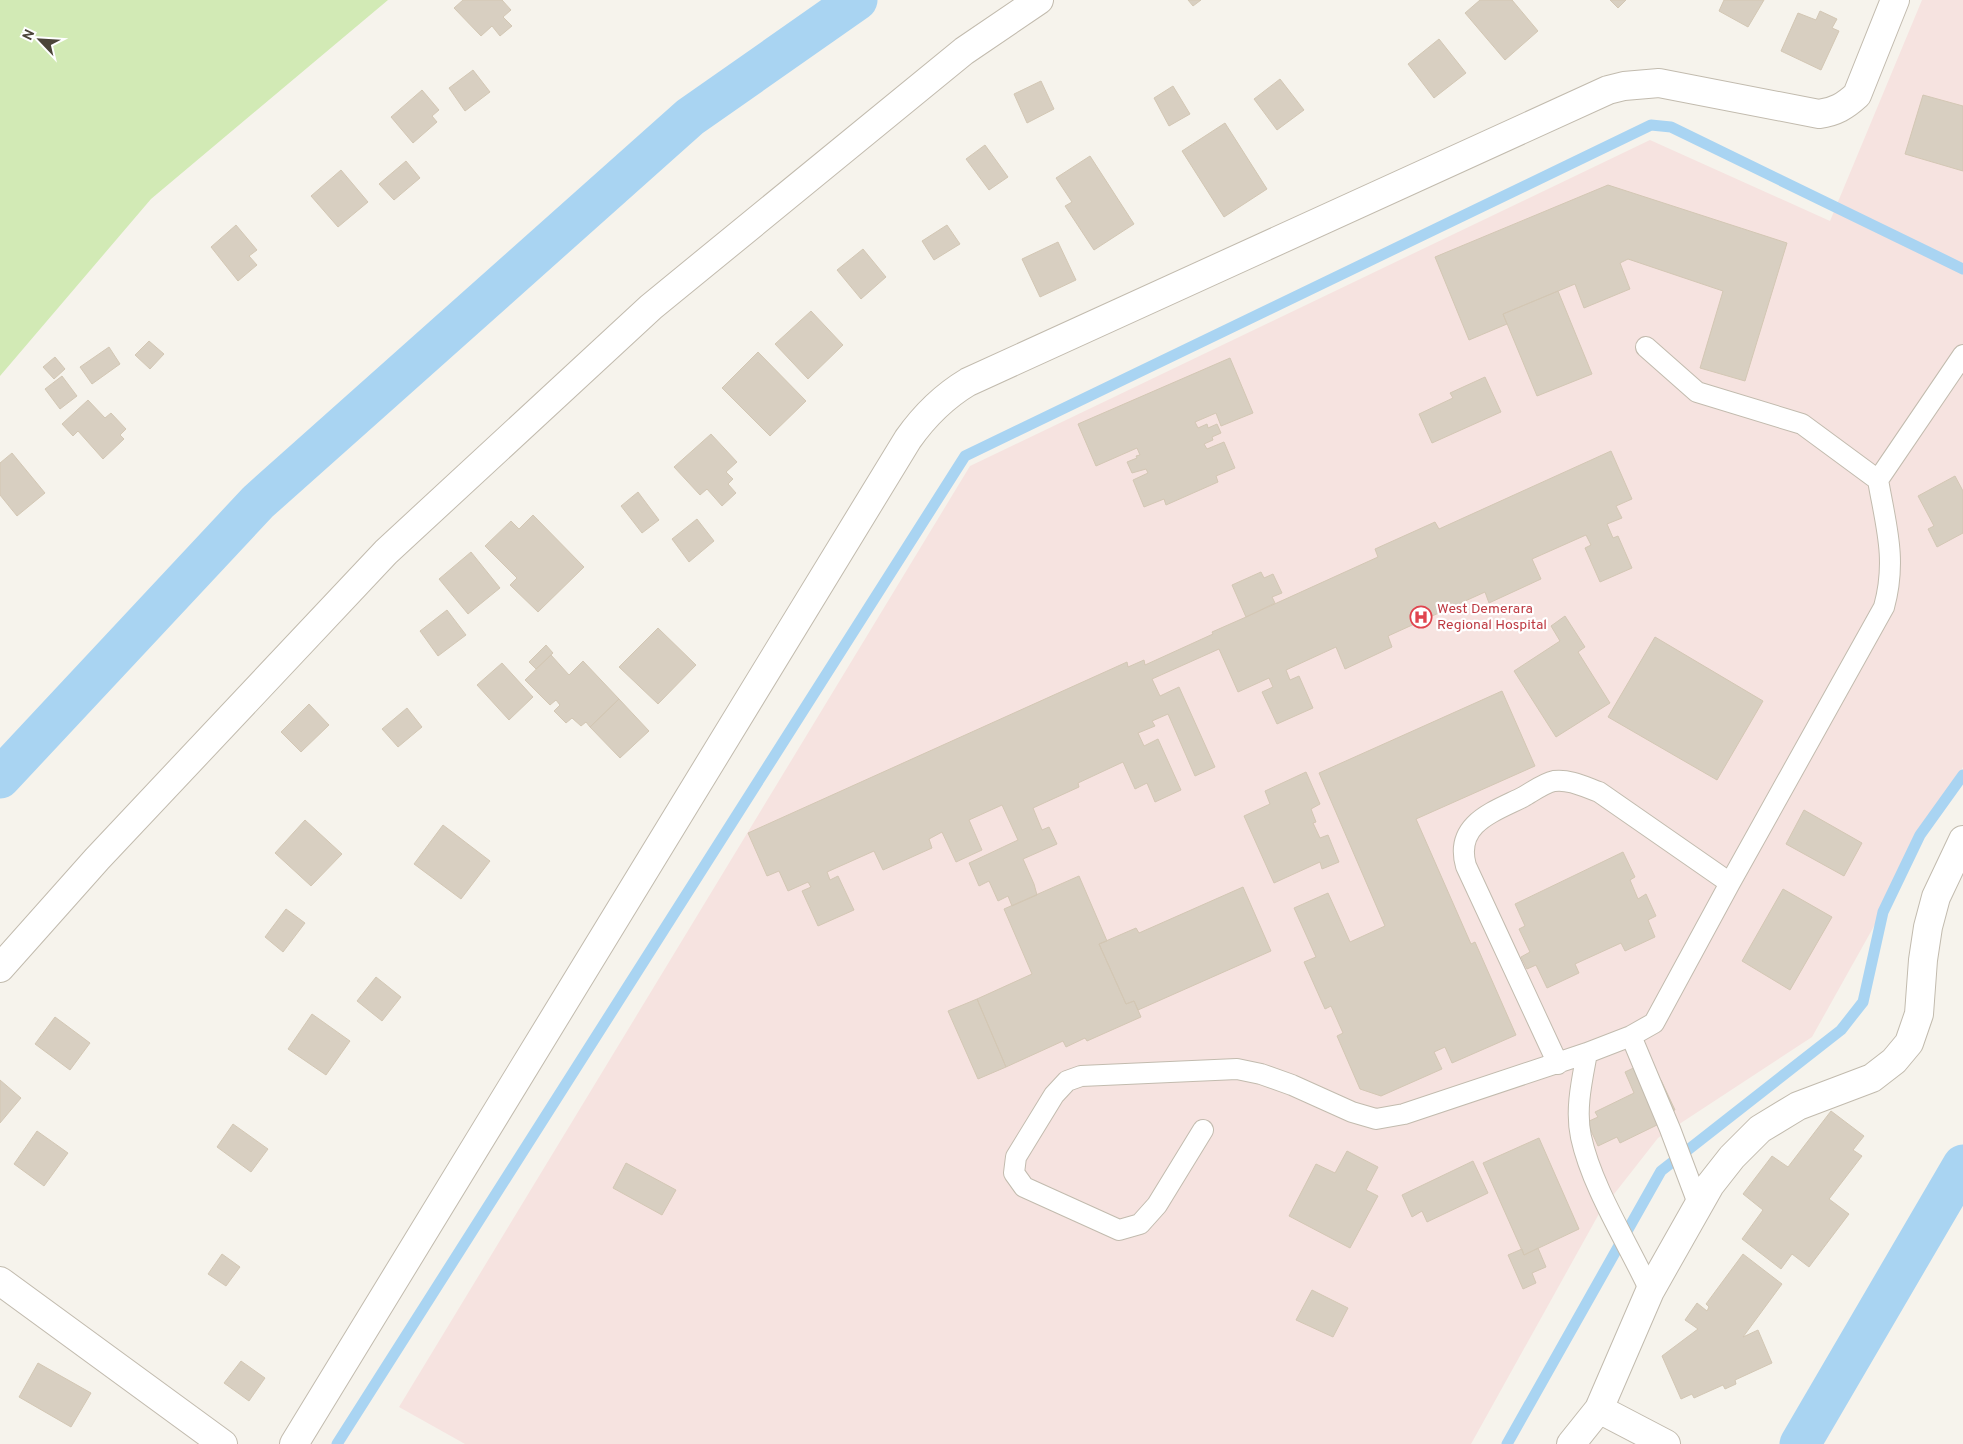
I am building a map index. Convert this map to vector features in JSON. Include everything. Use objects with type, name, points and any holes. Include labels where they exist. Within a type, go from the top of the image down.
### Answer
[{"type":"street","points":[[0,968],[96,859],[386,552],[651,306],[964,51],[1039,0]]},
{"type":"street","points":[[294,1444],[903,448],[920,422],[934,407],[950,393],[968,382],[1608,90],[1624,86],[1659,83],[1818,114],[1832,112],[1845,106],[1857,95],[1895,0]]},
{"type":"street","points":[[1571,1444],[1599,1409],[1650,1291],[1710,1185],[1732,1157],[1760,1129],[1798,1106],[1872,1078],[1894,1061],[1909,1043],[1919,1014],[1923,960],[1928,927],[1936,897],[1963,840]]},
{"type":"street","points":[[3,1290],[223,1444]]},
{"type":"street","points":[[1599,1409],[1666,1444]]},
{"type":"lane","points":[[1646,347],[1697,392],[1802,424],[1878,480]]},
{"type":"lane","points":[[1203,1130],[1157,1204],[1140,1224],[1119,1230],[1024,1187],[1014,1173],[1016,1158],[1054,1095],[1067,1081],[1081,1076],[1237,1069],[1261,1074],[1292,1085],[1352,1112],[1376,1119],[1404,1114],[1558,1064],[1631,1036],[1654,1023],[1884,607],[1891,576],[1891,559],[1878,480],[1963,355]]},
{"type":"lane","points":[[1558,1064],[1466,866],[1462,853],[1465,839],[1471,828],[1481,818],[1553,781],[1576,784],[1599,792],[1730,883]]},
{"type":"lane","points":[[1631,1036],[1670,1129],[1699,1206]]},
{"type":"lane","points":[[1587,1053],[1579,1102],[1581,1136],[1598,1187],[1634,1255],[1650,1291]]},
{"type":"shaded area","name":"West Demerara Regional Hospital","points":[[1922,0],[1963,0],[1963,767],[1812,1037],[1658,1138],[1600,1212],[1471,1444],[465,1444],[399,1407],[970,466],[1650,140],[1830,221]]},
{"type":"green space","points":[[0,0],[388,0],[151,199],[0,376]]},
{"type":"building","points":[[463,0],[502,0],[511,10],[503,17],[512,26],[500,36],[492,26],[481,36],[454,8]]},
{"type":"building","points":[[1188,0],[1201,0],[1193,6]]},
{"type":"building","points":[[1480,0],[1512,0],[1538,31],[1505,60],[1465,13]]},
{"type":"building","points":[[1610,0],[1626,0],[1618,8]]},
{"type":"building","points":[[1724,0],[1764,0],[1748,27],[1719,11]]},
{"type":"building","points":[[1820,11],[1837,19],[1832,28],[1839,31],[1821,70],[1781,51],[1798,13],[1816,20]]},
{"type":"building","points":[[1439,39],[1466,73],[1434,98],[1408,64]]},
{"type":"building","points":[[473,70],[490,92],[465,111],[449,88]]},
{"type":"building","points":[[1280,79],[1304,110],[1277,130],[1254,99]]},
{"type":"building","points":[[1041,81],[1054,109],[1027,123],[1014,94]]},
{"type":"building","points":[[1173,86],[1190,114],[1169,126],[1154,98]]},
{"type":"building","points":[[422,90],[439,110],[432,116],[437,122],[413,143],[391,117]]},
{"type":"building","points":[[1923,95],[1963,106],[1963,171],[1905,154]]},
{"type":"building","points":[[1225,123],[1267,189],[1224,217],[1182,151]]},
{"type":"building","points":[[985,145],[1008,177],[989,190],[966,159]]},
{"type":"building","points":[[1090,156],[1134,224],[1094,250],[1065,206],[1072,202],[1056,178]]},
{"type":"building","points":[[406,161],[420,178],[394,200],[379,184]]},
{"type":"building","points":[[341,170],[368,202],[338,227],[311,196]]},
{"type":"building","points":[[1608,185],[1787,243],[1745,381],[1700,368],[1723,291],[1628,259],[1620,263],[1630,289],[1584,308],[1575,284],[1503,314],[1507,324],[1469,340],[1435,257]]},
{"type":"building","points":[[236,225],[257,250],[249,256],[257,265],[238,281],[211,247]]},
{"type":"building","points":[[947,225],[960,244],[934,260],[922,241]]},
{"type":"building","points":[[1058,242],[1076,280],[1040,297],[1022,259]]},
{"type":"building","points":[[863,249],[886,277],[861,299],[837,270]]},
{"type":"building","points":[[1558,291],[1592,374],[1537,396],[1503,314]]},
{"type":"building","points":[[811,311],[843,345],[808,379],[775,344]]},
{"type":"building","points":[[149,341],[164,354],[150,369],[135,355]]},
{"type":"building","points":[[109,347],[120,364],[92,384],[80,367]]},
{"type":"building","points":[[758,352],[806,401],[770,436],[722,388]]},
{"type":"building","points":[[55,357],[65,369],[54,379],[43,367]]},
{"type":"building","points":[[1230,358],[1253,413],[1221,426],[1216,413],[1195,422],[1198,428],[1207,424],[1208,428],[1217,424],[1221,433],[1212,437],[1213,440],[1204,444],[1207,449],[1224,442],[1235,468],[1216,476],[1218,482],[1166,505],[1164,499],[1144,507],[1133,480],[1148,473],[1146,469],[1132,473],[1127,462],[1140,455],[1137,448],[1096,466],[1078,424]]},
{"type":"building","points":[[62,376],[77,396],[60,409],[45,389]]},
{"type":"building","points":[[1485,377],[1501,412],[1432,443],[1419,414],[1453,398],[1450,393]]},
{"type":"building","points":[[88,400],[105,418],[111,413],[126,429],[120,435],[124,439],[103,459],[78,431],[73,436],[62,424]]},
{"type":"building","points":[[711,434],[737,462],[726,472],[733,479],[728,484],[736,493],[722,506],[707,489],[700,495],[674,467]]},
{"type":"building","points":[[1611,451],[1632,499],[1616,506],[1622,518],[1607,524],[1613,538],[1618,536],[1632,568],[1600,582],[1585,548],[1591,545],[1586,535],[1532,559],[1541,579],[1489,603],[1485,592],[1388,636],[1392,647],[1345,669],[1336,647],[1286,670],[1290,680],[1299,676],[1313,708],[1277,724],[1262,692],[1273,687],[1269,678],[1238,692],[1219,649],[1152,679],[1160,696],[1179,687],[1215,767],[1195,776],[1168,714],[1152,721],[1155,726],[1138,733],[1144,746],[1158,739],[1181,790],[1155,802],[1147,783],[1135,789],[1123,762],[1078,783],[1079,787],[1033,808],[1042,830],[1049,827],[1057,844],[1023,859],[1037,895],[1012,906],[1008,896],[998,901],[989,881],[979,886],[969,863],[1018,840],[1002,805],[969,820],[982,850],[956,862],[942,832],[929,839],[932,848],[883,870],[874,851],[827,872],[830,880],[838,876],[854,910],[818,926],[802,891],[811,887],[808,882],[788,891],[779,871],[767,876],[748,833],[1127,662],[1128,667],[1144,660],[1145,665],[1213,634],[1212,632],[1378,557],[1375,549],[1435,522],[1439,529]]},
{"type":"building","points":[[12,453],[45,493],[17,516],[0,495],[0,463]]},
{"type":"building","points":[[1955,476],[1963,491],[1963,533],[1937,547],[1928,529],[1934,526],[1918,496]]},
{"type":"building","points":[[638,492],[659,520],[642,533],[621,506]]},
{"type":"building","points":[[533,515],[584,567],[538,612],[510,585],[517,578],[485,546],[511,521],[519,529]]},
{"type":"building","points":[[697,519],[714,541],[689,562],[672,539]]},
{"type":"building","points":[[471,552],[500,588],[468,614],[439,579]]},
{"type":"building","points":[[1261,572],[1264,578],[1273,574],[1282,593],[1272,597],[1275,603],[1246,617],[1232,585]]},
{"type":"building","points":[[447,610],[466,635],[438,656],[420,631]]},
{"type":"building","points":[[1565,616],[1585,647],[1578,652],[1610,703],[1556,737],[1514,671],[1560,641],[1551,626]]},
{"type":"building","points":[[658,628],[696,665],[658,704],[619,667]]},
{"type":"building","points":[[1655,637],[1763,701],[1717,780],[1608,717]]},
{"type":"building","points":[[546,645],[553,653],[536,669],[529,662]]},
{"type":"building","points":[[551,655],[569,675],[583,661],[619,699],[590,727],[586,722],[581,726],[572,718],[566,723],[554,711],[560,705],[556,700],[550,705],[525,680]]},
{"type":"building","points":[[502,663],[533,697],[509,720],[477,685]]},
{"type":"building","points":[[1502,691],[1535,766],[1416,819],[1471,944],[1475,942],[1516,1035],[1452,1063],[1445,1047],[1434,1052],[1442,1069],[1381,1096],[1360,1089],[1337,1036],[1343,1033],[1331,1006],[1325,1009],[1304,962],[1316,957],[1294,908],[1328,893],[1350,942],[1385,926],[1319,773]]},
{"type":"building","points":[[619,699],[649,731],[620,758],[590,727]]},
{"type":"building","points":[[309,704],[329,725],[301,752],[281,732]]},
{"type":"building","points":[[407,708],[422,727],[398,747],[382,729]]},
{"type":"building","points":[[1306,772],[1320,804],[1311,809],[1316,822],[1313,823],[1320,838],[1328,835],[1339,862],[1322,869],[1320,862],[1274,883],[1244,816],[1270,804],[1265,791]]},
{"type":"building","points":[[1804,810],[1862,843],[1844,876],[1786,844]]},
{"type":"building","points":[[305,820],[342,854],[311,886],[275,853]]},
{"type":"building","points":[[443,825],[490,861],[461,899],[414,864]]},
{"type":"building","points":[[1623,852],[1635,877],[1630,880],[1638,899],[1646,894],[1656,916],[1648,920],[1655,937],[1625,951],[1621,943],[1575,964],[1579,973],[1547,988],[1536,965],[1527,969],[1521,957],[1530,952],[1519,929],[1525,926],[1515,904]]},
{"type":"building","points":[[1079,876],[1107,941],[1099,944],[1126,1004],[1134,1001],[1141,1017],[1087,1041],[1085,1038],[1066,1047],[1063,1041],[1006,1067],[977,999],[1032,974],[1004,909]]},
{"type":"building","points":[[1243,887],[1271,951],[1138,1010],[1134,1001],[1126,1004],[1099,944],[1136,928],[1139,933]]},
{"type":"building","points":[[1783,889],[1832,917],[1790,990],[1742,961]]},
{"type":"building","points":[[286,909],[305,923],[283,952],[265,937]]},
{"type":"building","points":[[376,977],[401,997],[382,1021],[357,1001]]},
{"type":"building","points":[[977,999],[1006,1067],[978,1079],[948,1011]]},
{"type":"building","points":[[312,1014],[350,1041],[326,1075],[288,1049]]},
{"type":"building","points":[[55,1017],[90,1043],[70,1070],[35,1044]]},
{"type":"building","points":[[1644,1063],[1654,1084],[1661,1080],[1675,1110],[1656,1118],[1659,1124],[1620,1143],[1617,1137],[1598,1146],[1587,1122],[1598,1117],[1595,1112],[1634,1093],[1625,1072]]},
{"type":"building","points":[[0,1080],[21,1098],[0,1123]]},
{"type":"building","points":[[1831,1111],[1864,1136],[1853,1150],[1862,1156],[1829,1199],[1849,1214],[1809,1267],[1792,1254],[1781,1269],[1742,1239],[1763,1210],[1743,1194],[1772,1156],[1788,1167]]},
{"type":"building","points":[[233,1124],[268,1149],[251,1172],[217,1147]]},
{"type":"building","points":[[37,1131],[68,1153],[44,1186],[14,1164]]},
{"type":"building","points":[[1539,1138],[1579,1229],[1524,1255],[1483,1163]]},
{"type":"building","points":[[1347,1151],[1378,1167],[1366,1190],[1378,1196],[1350,1248],[1289,1216],[1316,1164],[1335,1173]]},
{"type":"building","points":[[1473,1161],[1488,1193],[1427,1222],[1422,1211],[1412,1217],[1402,1195]]},
{"type":"building","points":[[626,1163],[676,1190],[662,1215],[613,1188]]},
{"type":"building","points":[[1538,1248],[1546,1267],[1532,1273],[1536,1283],[1523,1289],[1508,1255],[1522,1249],[1524,1255]]},
{"type":"building","points":[[222,1254],[240,1267],[226,1286],[208,1274]]},
{"type":"building","points":[[1743,1254],[1782,1284],[1743,1337],[1758,1330],[1772,1363],[1735,1380],[1736,1384],[1725,1389],[1723,1385],[1694,1398],[1692,1394],[1681,1399],[1662,1356],[1698,1329],[1685,1320],[1697,1303],[1707,1311],[1709,1307],[1706,1304]]},
{"type":"building","points":[[1312,1290],[1348,1308],[1333,1337],[1296,1320]]},
{"type":"building","points":[[241,1361],[265,1378],[249,1401],[224,1383]]},
{"type":"building","points":[[38,1363],[91,1393],[71,1427],[19,1397]]},
{"type":"waterway","points":[[0,778],[258,502],[690,117],[857,0]]},
{"type":"waterway","points":[[337,1444],[965,456],[1651,125],[1671,127],[1963,269]]},
{"type":"waterway","points":[[1507,1444],[1661,1171],[1841,1030],[1863,1002],[1883,912],[1920,835],[1963,775]]},
{"type":"waterway","points":[[1800,1444],[1963,1165]]},
{"type":"waterway","points":[[1803,1438],[1814,1444]]},
{"type":"place","name":"West Demerara Regional Hospital","points":[[1421,617]]}]
